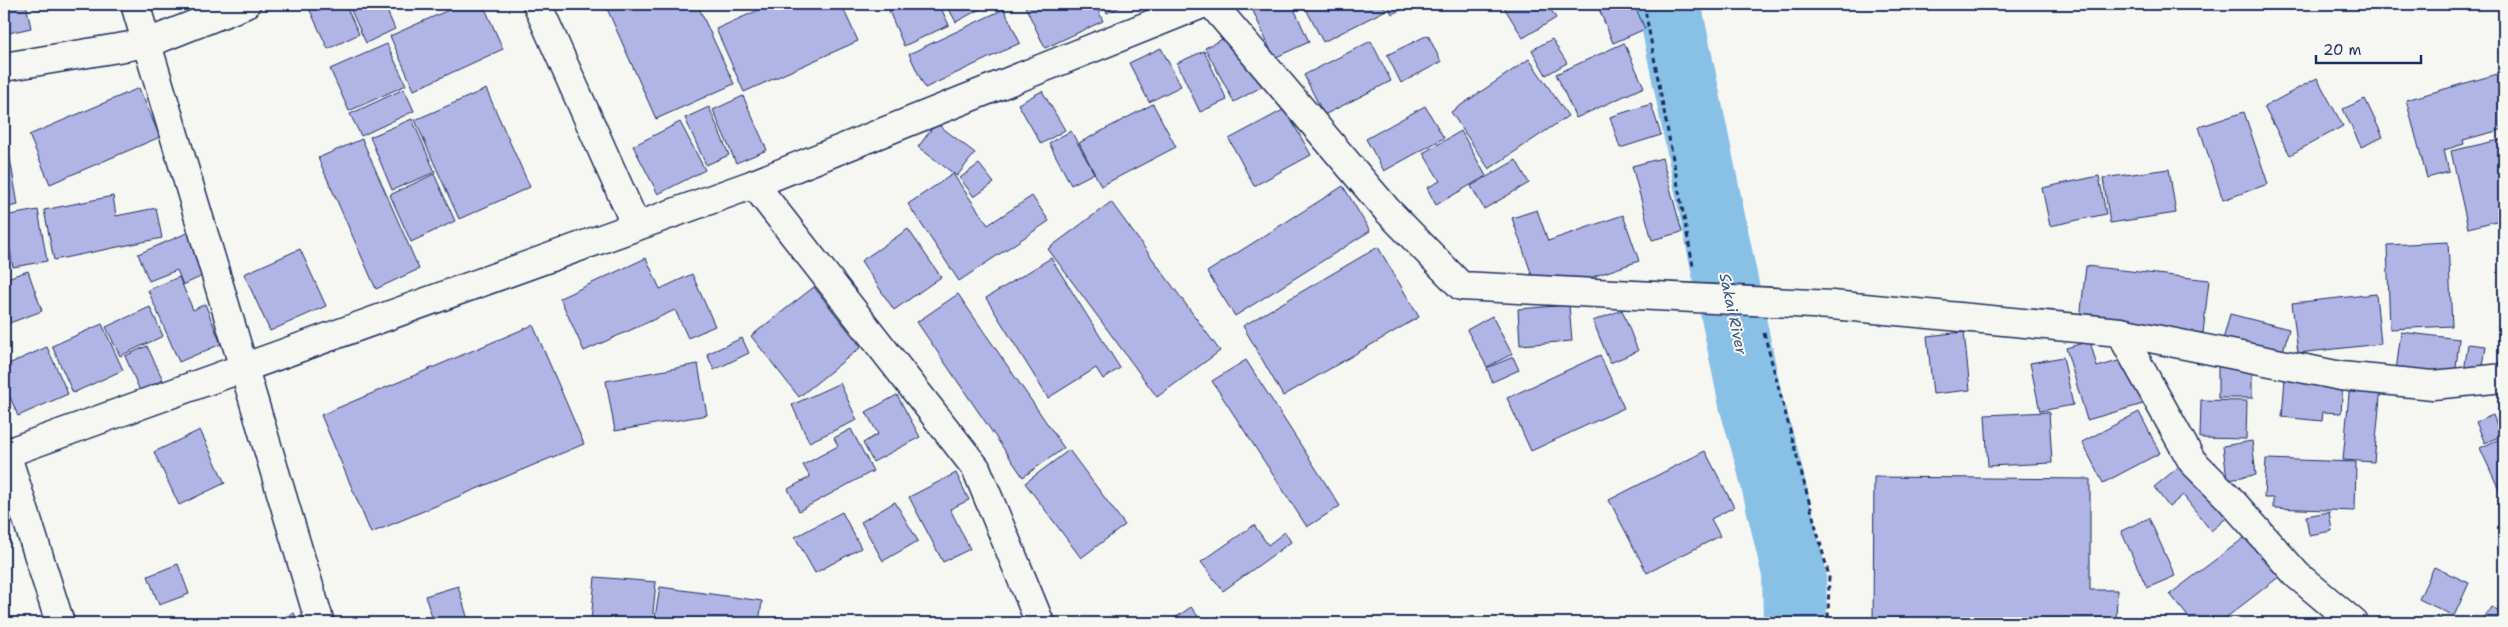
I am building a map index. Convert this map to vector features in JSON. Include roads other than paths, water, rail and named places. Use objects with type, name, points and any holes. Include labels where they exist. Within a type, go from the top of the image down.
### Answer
[{"type":"street","points":[[135,4],[320,623]]},
{"type":"street","points":[[4,67],[148,43],[246,4]]},
{"type":"street","points":[[537,4],[636,226]]},
{"type":"street","points":[[60,623],[5,453],[245,369],[754,184],[1216,5],[1387,210],[1461,286],[1832,305],[2120,332],[2341,376],[2433,385],[2504,378]]},
{"type":"street","points":[[754,184],[976,468],[1040,623]]},
{"type":"street","points":[[2120,332],[2192,461],[2297,575],[2354,623]]},
{"type":"waterway","name":"Sakai River","points":[[1669,4],[1751,403],[1767,458],[1794,573],[1795,623]]}]
